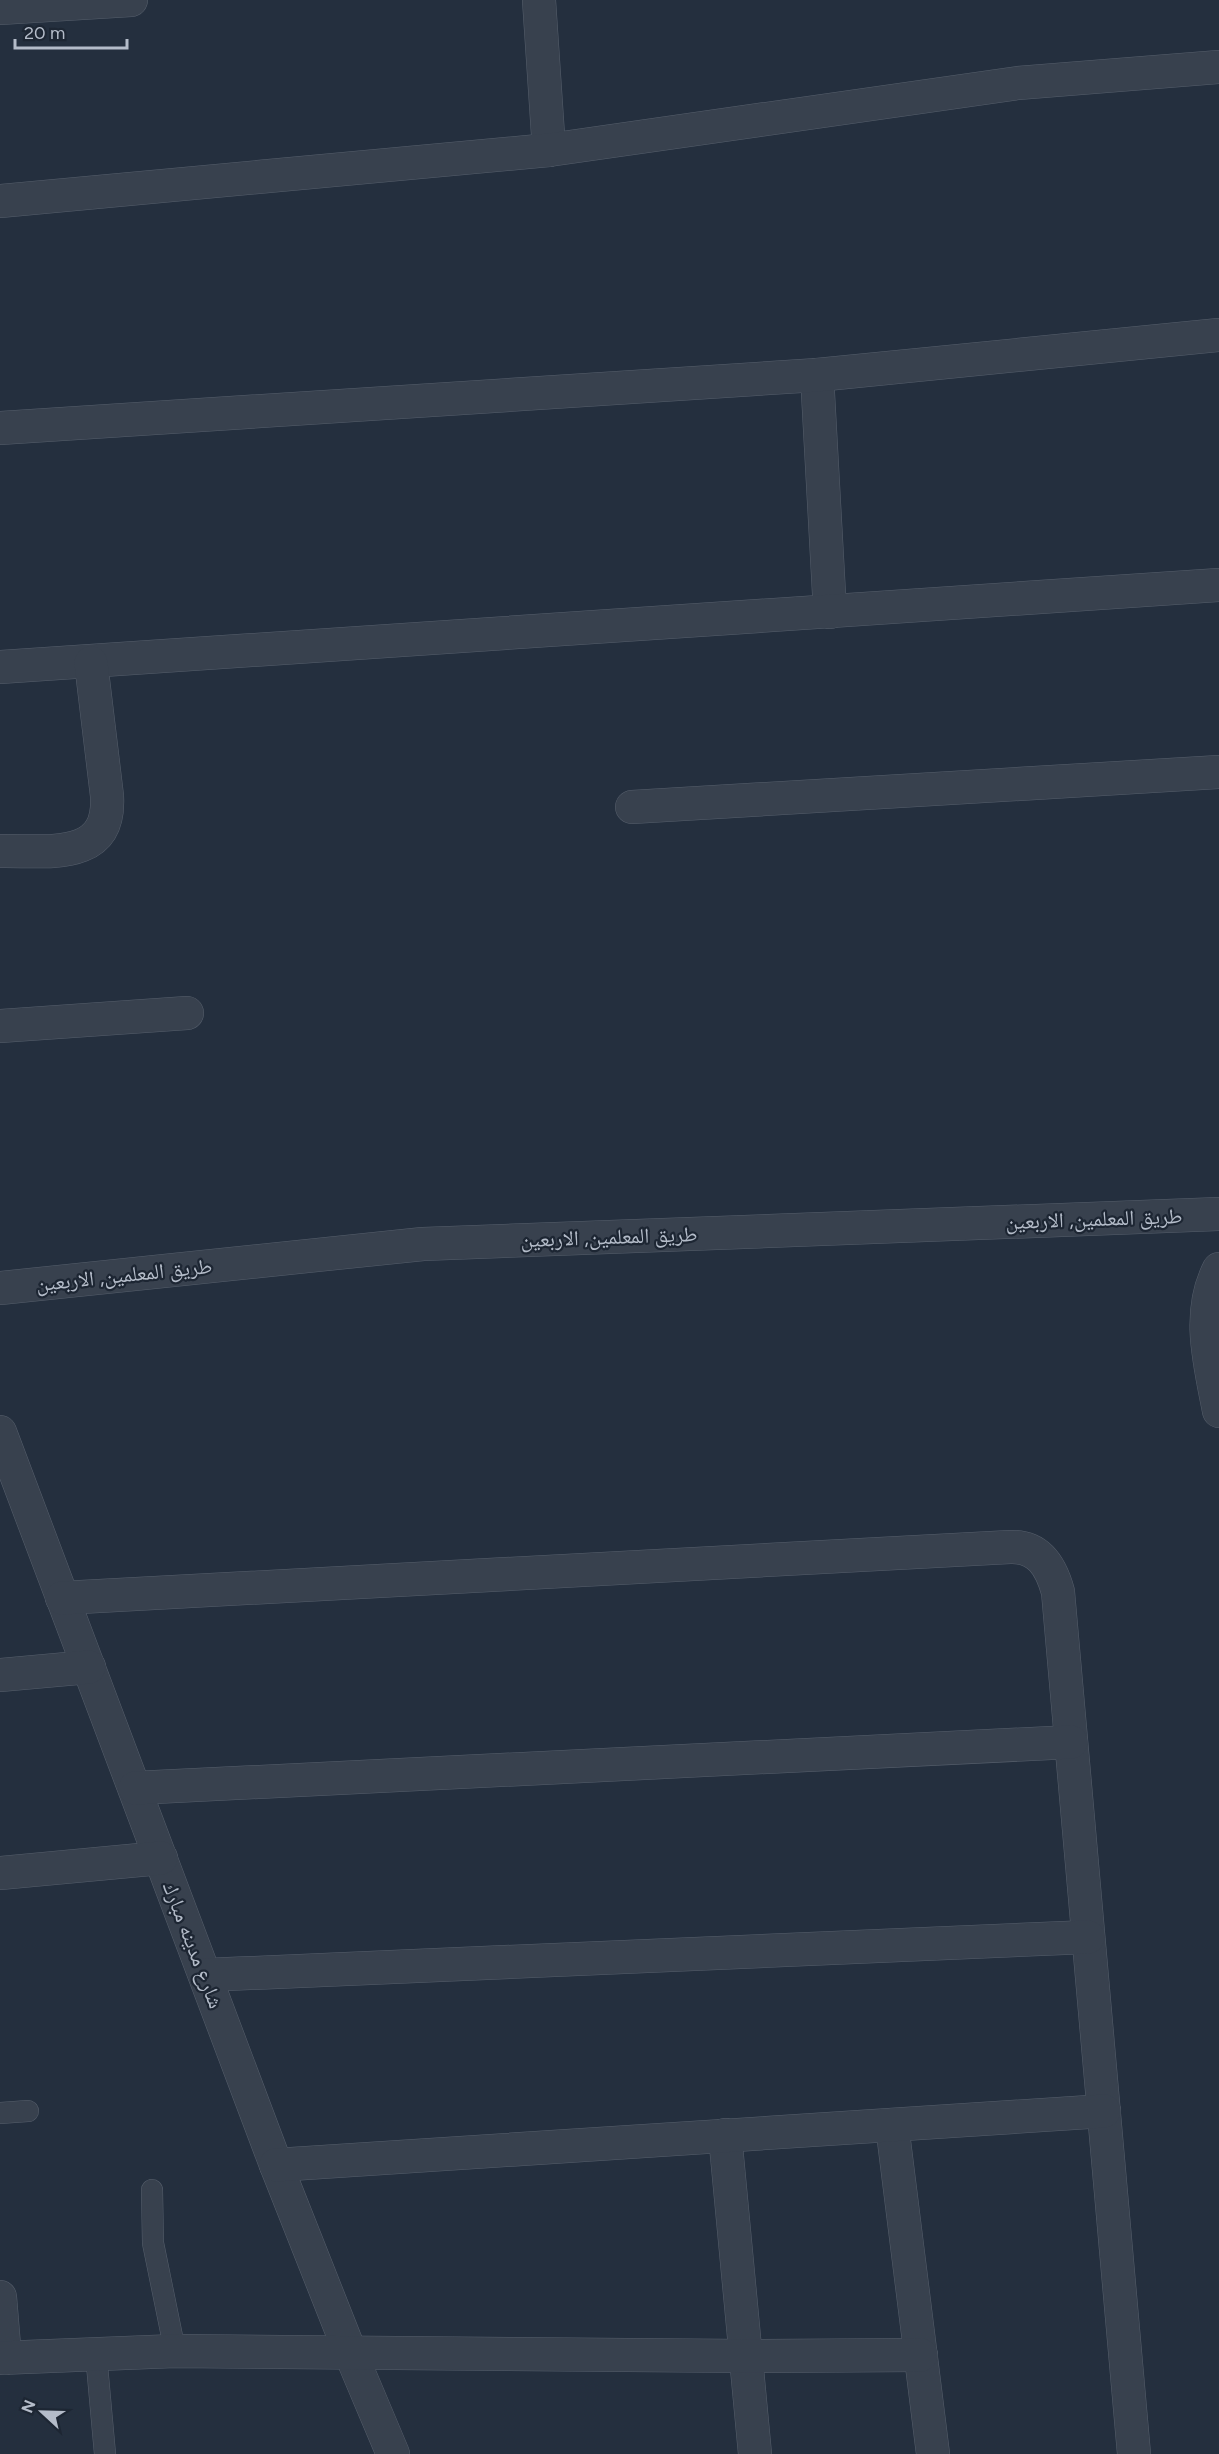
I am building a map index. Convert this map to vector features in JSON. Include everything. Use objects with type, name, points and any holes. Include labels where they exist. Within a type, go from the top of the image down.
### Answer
[{"type":"street","points":[[0,8],[131,0]]},
{"type":"street","points":[[538,0],[549,150]]},
{"type":"street","points":[[0,201],[549,150],[1018,83],[1219,67]]},
{"type":"street","points":[[0,428],[817,375],[1219,335]]},
{"type":"street","points":[[817,375],[830,612]]},
{"type":"street","points":[[0,668],[1219,585]]},
{"type":"street","points":[[0,851],[67,850],[82,847],[95,838],[104,826],[108,811],[107,796],[91,663]]},
{"type":"street","points":[[632,807],[1219,772]]},
{"type":"street","points":[[0,1026],[187,1013]]},
{"type":"street","name":"طريق المعلمين, الاربعين","points":[[0,1288],[423,1244],[1219,1214]]},
{"type":"street","points":[[1219,1269],[1209,1299],[1207,1338],[1219,1411]]},
{"type":"street","name":"شارع مدينه مبارك","points":[[0,1432],[276,2165],[393,2454]]},
{"type":"street","points":[[62,1598],[1019,1547],[1032,1551],[1042,1558],[1050,1568],[1058,1592],[1134,2454]]},
{"type":"street","points":[[0,1675],[89,1667]]},
{"type":"street","points":[[135,1788],[1071,1742]]},
{"type":"street","points":[[0,1873],[160,1858]]},
{"type":"street","points":[[205,1975],[1088,1937]]},
{"type":"street","points":[[276,2165],[1104,2111]]},
{"type":"street","points":[[892,2124],[933,2454]]},
{"type":"street","points":[[725,2135],[755,2454]]},
{"type":"street","points":[[0,2297],[3,2358],[175,2351],[747,2356],[921,2355]]},
{"type":"lane","points":[[0,2113],[28,2111]]},
{"type":"lane","points":[[152,2190],[153,2243],[175,2351]]},
{"type":"lane","points":[[96,2354],[105,2454]]}]
